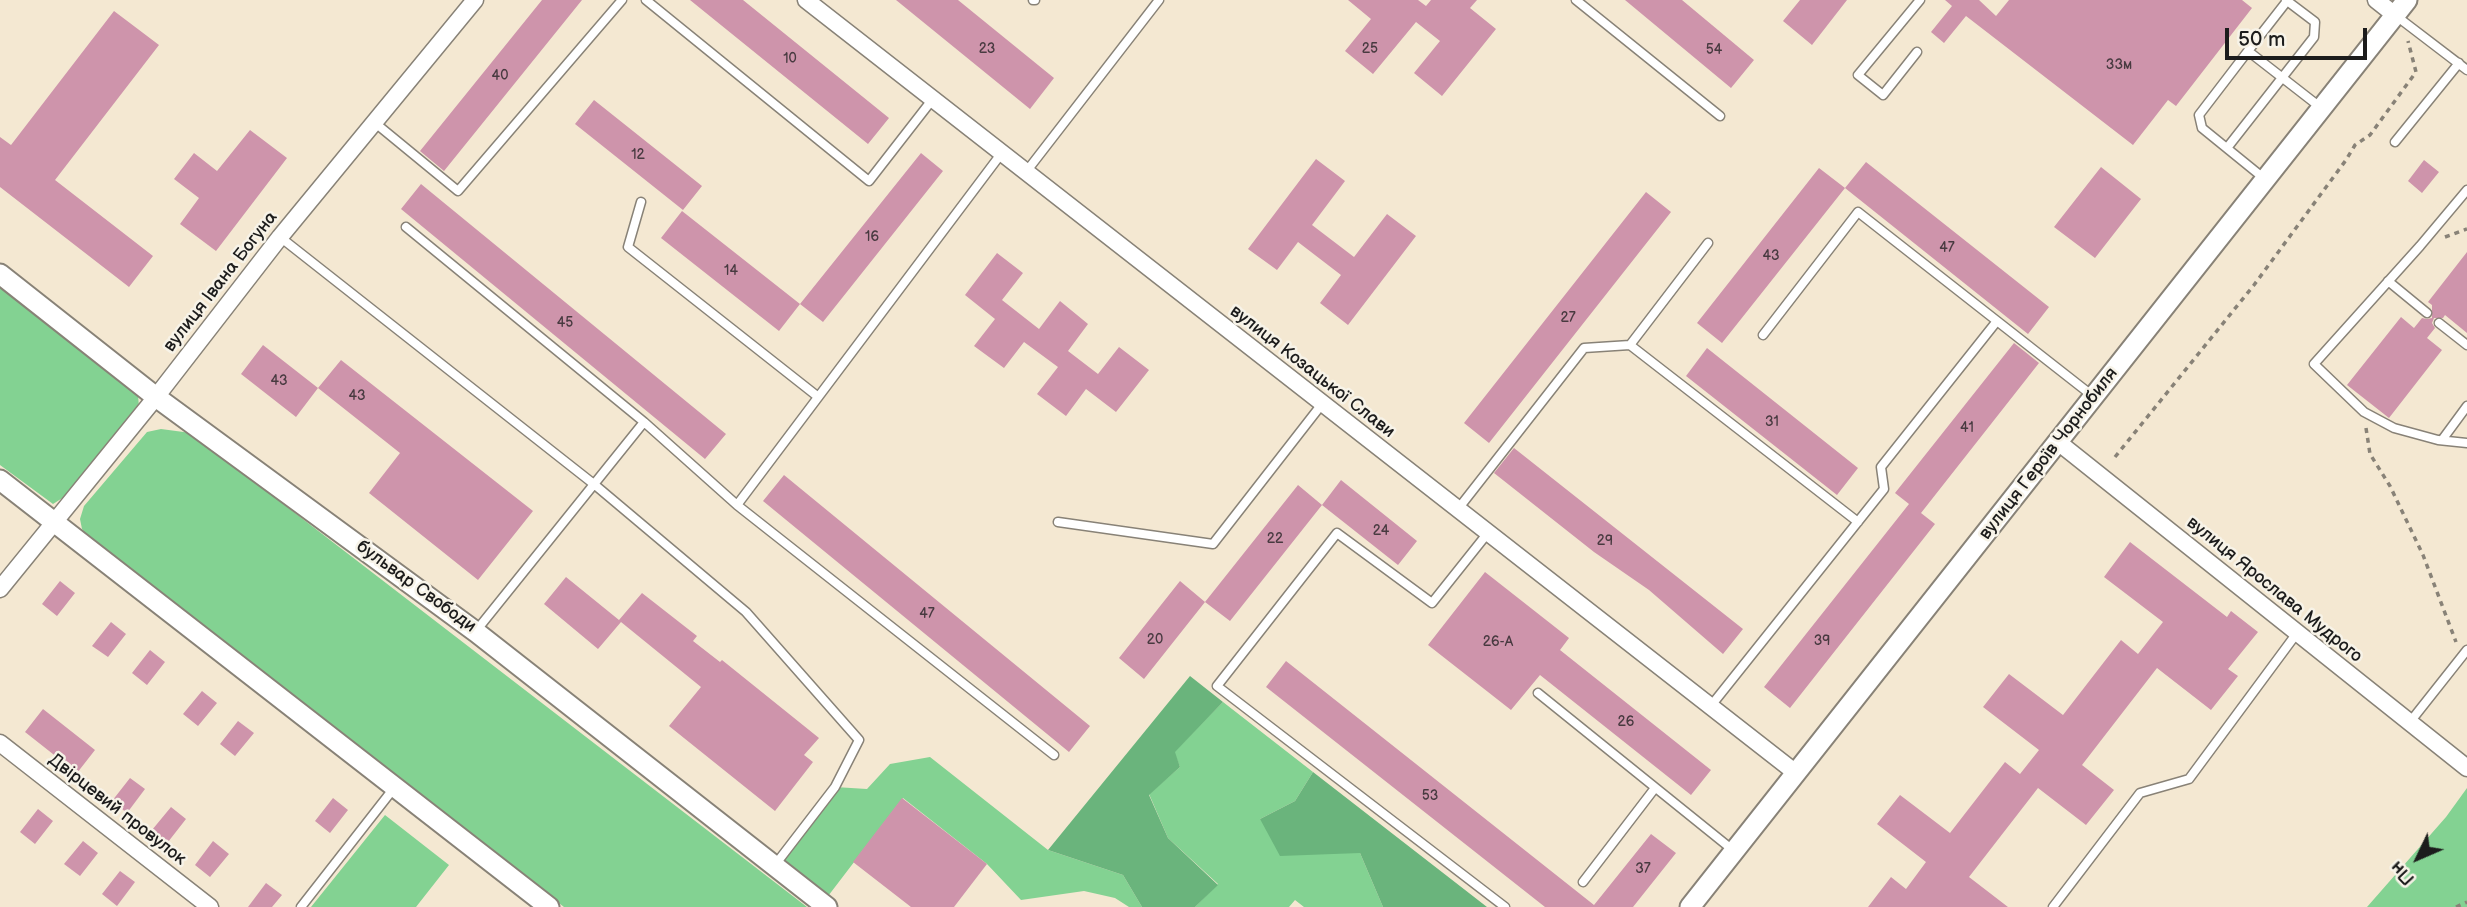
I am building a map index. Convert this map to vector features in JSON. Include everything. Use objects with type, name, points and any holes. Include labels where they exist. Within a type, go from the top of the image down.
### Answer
[{"type":"street","name":"вулиця Івана Богуна","points":[[0,589],[156,397],[280,237],[475,0]]},
{"type":"street","name":"вулиця Козацької Слави","points":[[806,0],[1796,773]]},
{"type":"street","points":[[2376,0],[2401,8]]},
{"type":"street","name":"вулиця Героїв Чорнобиля","points":[[1690,907],[2401,8]]},
{"type":"street","name":"бульвар Свободи","points":[[0,274],[156,397],[476,632],[827,907]]},
{"type":"street","name":"вулиця Ярослава Мудрого","points":[[2058,442],[2467,768]]},
{"type":"street","points":[[0,480],[549,907]]},
{"type":"street","name":"Двірцевий провулок","points":[[0,743],[210,907]]},
{"type":"lane","points":[[374,121],[458,191],[622,0]]},
{"type":"lane","points":[[646,0],[869,181],[932,100]]},
{"type":"lane","points":[[1026,172],[1159,0]]},
{"type":"lane","points":[[1576,0],[1720,116]]},
{"type":"lane","points":[[1917,52],[1883,95],[1858,75],[1920,0]]},
{"type":"lane","points":[[2227,148],[2314,37],[2315,22],[2286,0],[2199,115],[2202,128],[2266,180]]},
{"type":"lane","points":[[2401,8],[2467,70]]},
{"type":"lane","points":[[2248,51],[2322,109]]},
{"type":"lane","points":[[2395,142],[2459,63]]},
{"type":"lane","points":[[737,505],[1001,154]]},
{"type":"lane","points":[[2467,190],[2314,364],[2364,412],[2394,428],[2467,443]]},
{"type":"lane","points":[[640,202],[628,247],[817,396]]},
{"type":"lane","points":[[1763,335],[1858,212],[2094,397]]},
{"type":"lane","points":[[406,227],[644,422],[737,505],[1054,755]]},
{"type":"lane","points":[[280,237],[595,485],[746,612],[859,740],[835,787],[774,867]]},
{"type":"lane","points":[[1630,345],[1708,243]]},
{"type":"lane","points":[[2388,281],[2427,313]]},
{"type":"lane","points":[[1710,707],[1884,489],[1881,467],[1997,321]]},
{"type":"lane","points":[[2439,323],[2467,345]]},
{"type":"lane","points":[[1457,510],[1584,348],[1630,345],[1858,522]]},
{"type":"lane","points":[[1058,522],[1213,544],[1322,404]]},
{"type":"lane","points":[[2442,440],[2467,406]]},
{"type":"lane","points":[[476,632],[644,422]]},
{"type":"lane","points":[[1487,534],[1432,604],[1337,533],[1217,685],[1505,907]]},
{"type":"lane","points":[[2053,907],[2140,793],[2189,779],[2297,633]]},
{"type":"lane","points":[[2410,722],[2467,650]]},
{"type":"lane","points":[[1538,693],[1734,851]]},
{"type":"lane","points":[[301,907],[396,786]]},
{"type":"lane","points":[[1583,882],[1655,788]]},
{"type":"path","points":[[2115,457],[2254,285],[2355,145],[2370,135],[2416,72],[2406,35]]},
{"type":"path","points":[[2364,412],[2370,454],[2390,486],[2423,555],[2457,643],[2460,659]]},
{"type":"path","points":[[2456,907],[2467,902]]},
{"type":"green space","points":[[0,285],[138,394],[139,408],[64,497],[53,504],[0,465]]},
{"type":"green space","points":[[161,429],[191,433],[807,907],[564,907],[89,539],[82,529],[80,519],[84,506],[147,432]]},
{"type":"green space","points":[[1190,676],[1223,702],[1175,752],[1180,767],[1149,795],[1168,838],[1218,885],[1195,907],[1142,907],[1123,875],[1048,850]]},
{"type":"green space","points":[[1223,702],[1313,772],[1295,801],[1260,819],[1360,853],[1383,907],[1304,907],[1295,900],[1289,907],[1195,907],[1218,884],[1168,838],[1149,794],[1180,767],[1174,752]]},
{"type":"green space","points":[[930,757],[1048,850],[1123,875],[1142,907],[1129,907],[1115,898],[1084,891],[1021,900],[987,864],[903,798],[822,904],[774,867],[835,787],[867,789],[890,764]]},
{"type":"green space","points":[[1313,772],[1487,907],[1383,907],[1360,853],[1280,856],[1260,819],[1295,801]]},
{"type":"green space","points":[[2467,788],[2467,907],[2367,907],[2446,817]]},
{"type":"green space","points":[[385,815],[449,865],[416,907],[311,907]]},
{"type":"building","points":[[542,0],[582,0],[444,171],[420,151]]},
{"type":"building","points":[[690,0],[743,0],[889,118],[868,144]]},
{"type":"building","points":[[896,0],[958,0],[1054,78],[1030,109]]},
{"type":"building","points":[[1348,0],[1418,0],[1426,6],[1431,0],[1477,0],[1470,8],[1496,29],[1442,96],[1414,73],[1440,41],[1416,22],[1373,74],[1345,51],[1371,19]]},
{"type":"building","points":[[1625,0],[1682,0],[1754,60],[1731,88]]},
{"type":"building","points":[[1800,0],[1847,0],[1812,45],[1783,21]]},
{"type":"building","points":[[1945,0],[1979,0],[1996,16],[2009,0],[2242,0],[2252,8],[2176,106],[2168,100],[2133,145],[1966,16],[1944,43],[1931,32],[1952,6]]},
{"type":"building","points":[[114,11],[159,45],[55,180],[153,256],[129,287],[0,187],[0,137],[11,145]]},
{"type":"building","points":[[594,100],[702,186],[683,210],[575,124]]},
{"type":"building","points":[[250,130],[287,158],[216,251],[180,224],[199,198],[174,179],[194,153],[217,171]]},
{"type":"building","points":[[921,153],[943,171],[823,322],[800,304]]},
{"type":"building","points":[[1316,159],[1345,181],[1312,225],[1354,257],[1387,214],[1416,236],[1348,325],[1320,303],[1341,275],[1298,242],[1277,270],[1248,249]]},
{"type":"building","points":[[2424,160],[2439,172],[2422,193],[2408,181]]},
{"type":"building","points":[[1866,162],[2049,307],[2028,334],[1845,188]]},
{"type":"building","points":[[2101,167],[2141,199],[2095,258],[2054,227]]},
{"type":"building","points":[[1819,168],[1845,188],[1722,343],[1697,323]]},
{"type":"building","points":[[421,184],[726,434],[705,459],[401,209]]},
{"type":"building","points":[[1646,192],[1671,212],[1489,443],[1464,423]]},
{"type":"building","points":[[682,211],[800,304],[779,331],[661,238]]},
{"type":"building","points":[[2467,252],[2467,333],[2445,315],[2443,318],[2434,318],[2432,323],[2435,328],[2427,338],[2442,350],[2389,418],[2347,385],[2401,317],[2414,328],[2422,318],[2432,318],[2432,305],[2428,302]]},
{"type":"building","points":[[997,253],[1023,273],[1002,300],[1039,329],[1060,301],[1088,324],[1068,351],[1098,374],[1119,347],[1149,370],[1116,412],[1086,389],[1066,416],[1037,394],[1058,367],[1024,342],[1004,368],[974,346],[995,319],[965,295]]},
{"type":"building","points":[[2014,343],[2039,363],[1921,513],[1935,524],[1790,708],[1764,687],[1909,504],[1895,493]]},
{"type":"building","points":[[263,345],[318,388],[296,417],[241,374]]},
{"type":"building","points":[[1707,348],[1858,468],[1837,495],[1686,376]]},
{"type":"building","points":[[341,360],[533,511],[478,580],[369,493],[400,453],[318,388]]},
{"type":"building","points":[[1514,448],[1743,629],[1723,654],[1649,590],[1594,552],[1494,473]]},
{"type":"building","points":[[784,475],[1090,726],[1069,752],[763,501]]},
{"type":"building","points":[[1341,480],[1417,541],[1398,565],[1322,505]]},
{"type":"building","points":[[1298,485],[1322,505],[1230,621],[1205,602]]},
{"type":"building","points":[[2130,542],[2227,617],[2231,611],[2258,632],[2228,669],[2238,676],[2211,710],[2157,668],[2082,765],[2114,790],[2086,825],[2038,788],[1969,877],[2008,907],[1868,907],[1891,877],[1906,889],[1926,862],[1877,824],[1900,795],[1950,833],[2005,762],[2020,774],[2039,750],[1983,707],[2009,674],[2063,715],[2121,640],[2138,654],[2163,622],[2104,577]]},
{"type":"building","points":[[1485,572],[1569,638],[1560,650],[1711,770],[1691,795],[1540,675],[1511,710],[1428,645]]},
{"type":"building","points":[[566,577],[619,620],[642,593],[697,636],[693,641],[720,662],[722,660],[819,738],[804,755],[813,762],[775,811],[669,726],[701,687],[621,622],[598,649],[544,604]]},
{"type":"building","points":[[60,581],[75,593],[57,616],[42,604]]},
{"type":"building","points":[[1180,581],[1205,602],[1144,679],[1119,658]]},
{"type":"building","points":[[111,622],[126,634],[108,657],[92,646]]},
{"type":"building","points":[[150,650],[165,662],[147,685],[132,673]]},
{"type":"building","points":[[1286,661],[1594,905],[1651,834],[1676,853],[1633,907],[1545,907],[1266,687]]},
{"type":"building","points":[[202,691],[217,703],[198,726],[183,714]]},
{"type":"building","points":[[43,709],[95,750],[77,773],[25,732]]},
{"type":"building","points":[[238,721],[254,733],[235,756],[220,744]]},
{"type":"building","points":[[130,778],[145,789],[127,813],[112,801]]},
{"type":"building","points":[[333,798],[348,810],[330,833],[315,821]]},
{"type":"building","points":[[902,798],[987,864],[954,907],[911,907],[853,862]]},
{"type":"building","points":[[171,807],[186,819],[168,842],[152,830]]},
{"type":"building","points":[[38,809],[53,821],[35,844],[20,832]]},
{"type":"building","points":[[83,841],[98,853],[80,876],[64,864]]},
{"type":"building","points":[[213,841],[229,854],[210,877],[195,865]]},
{"type":"building","points":[[120,871],[135,882],[117,906],[102,894]]},
{"type":"building","points":[[266,883],[282,895],[272,907],[248,907]]}]
